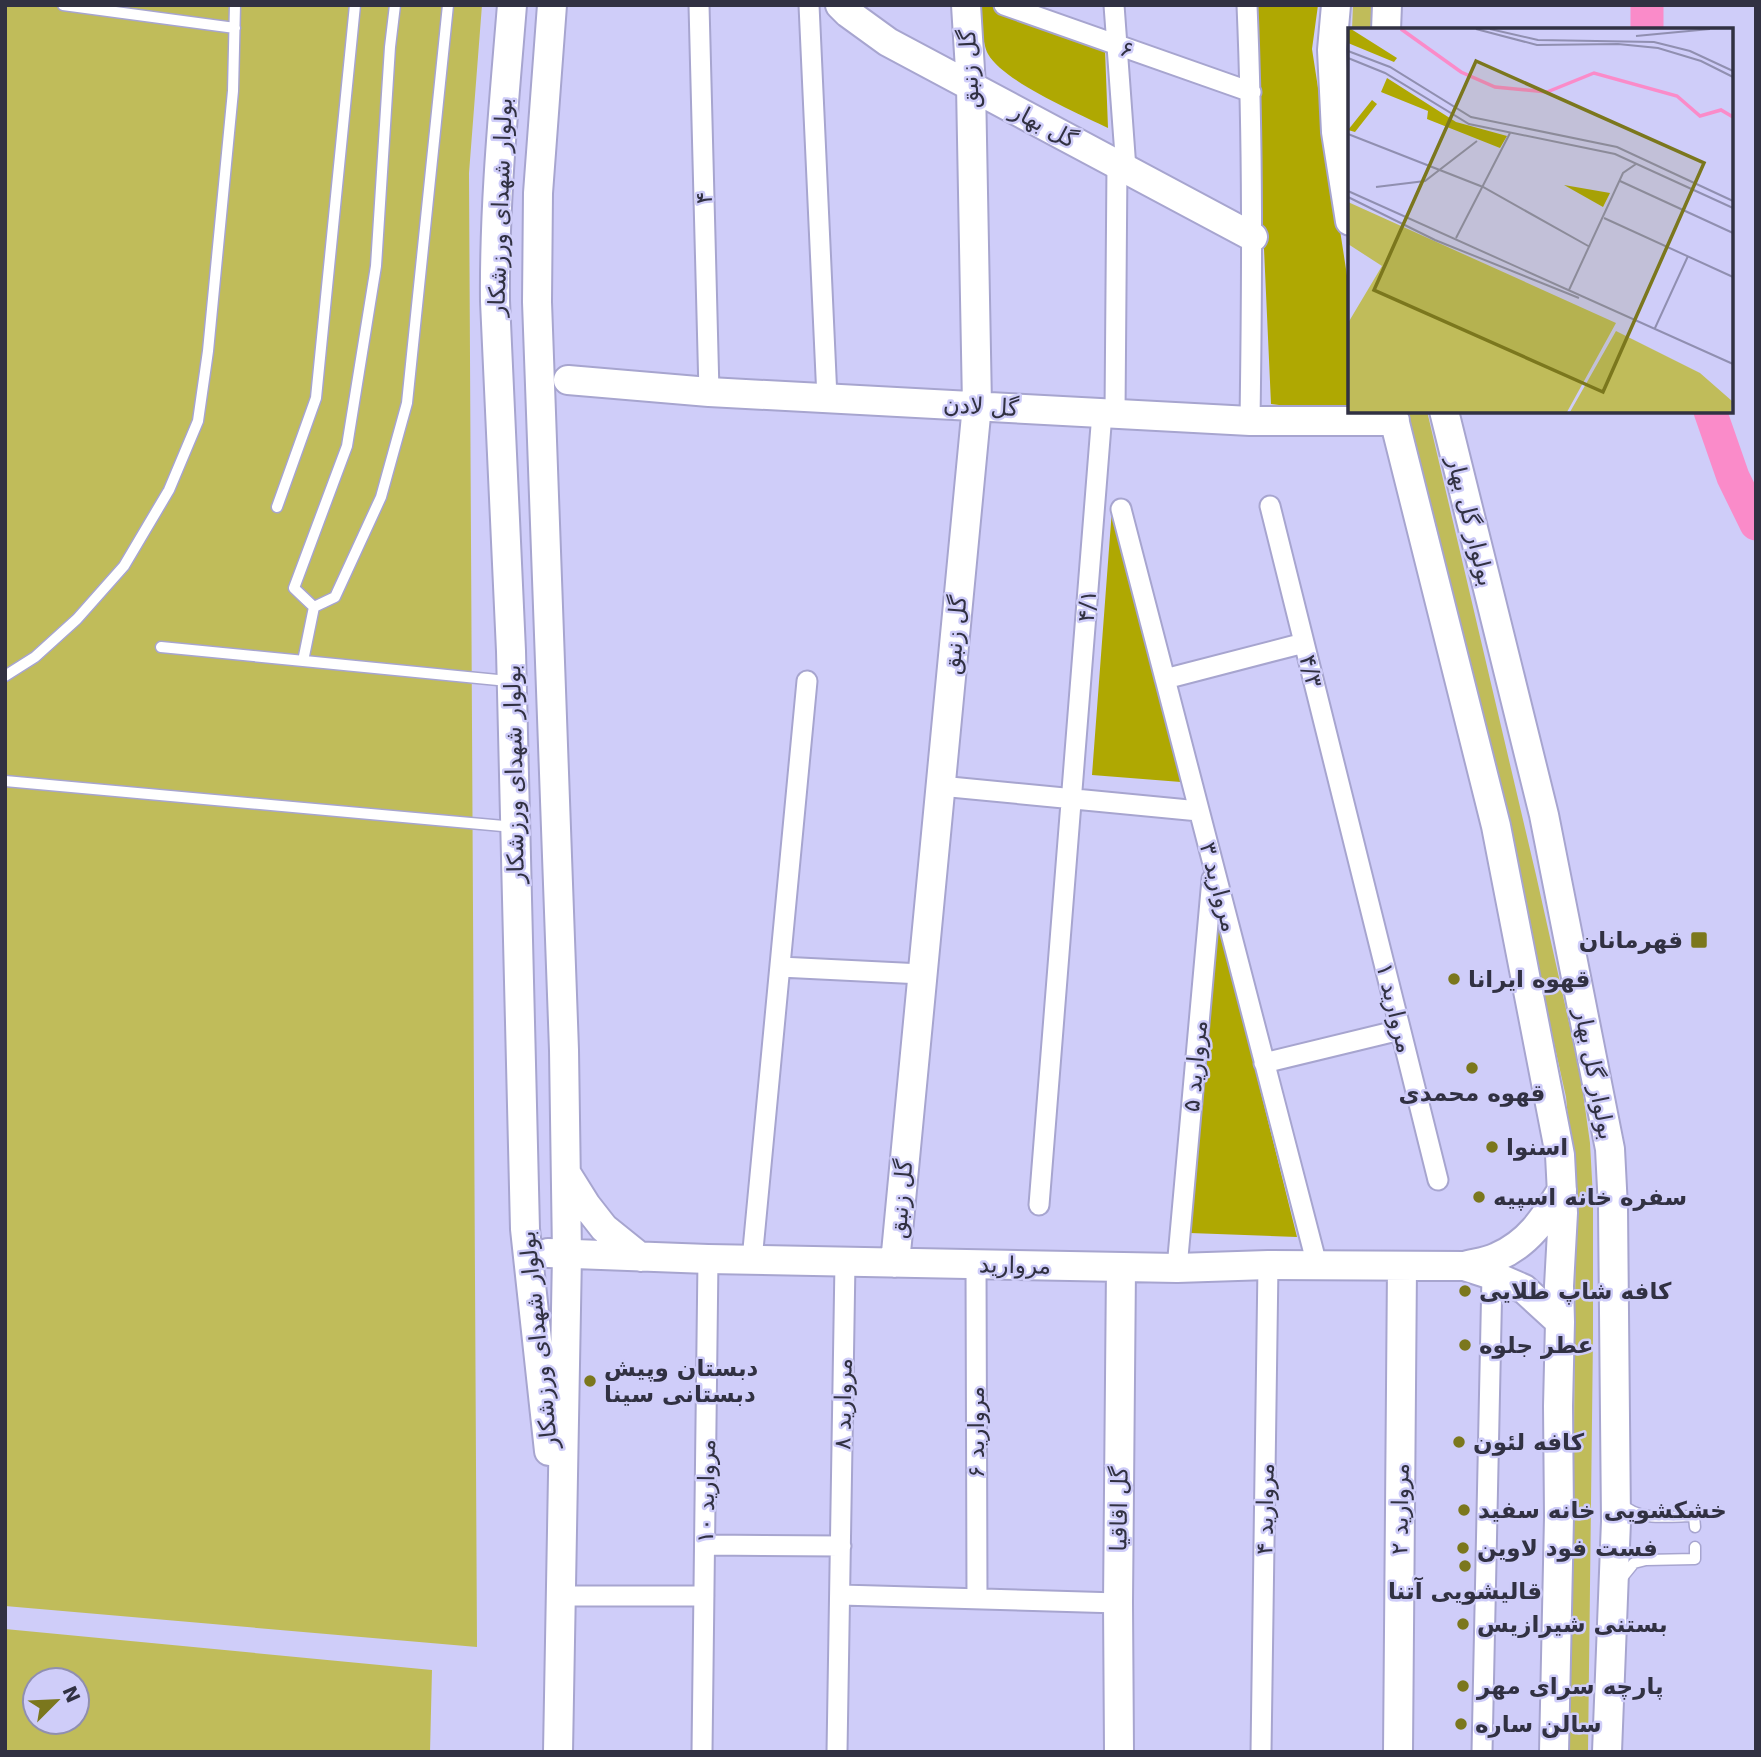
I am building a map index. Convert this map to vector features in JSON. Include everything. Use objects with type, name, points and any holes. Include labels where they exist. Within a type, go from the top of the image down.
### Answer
[{"type":"main road","name":"بولوار شهدای ورزشکار","points":[[512,5],[494,246],[512,681],[525,1229],[546,1427],[562,1541]]},
{"type":"main road","name":"بولوار شهدای ورزشکار","points":[[552,5],[538,193],[537,302],[566,1171],[567,1254],[558,1752]]},
{"type":"main road","name":"گل بهار","points":[[840,5],[888,42],[1253,236]]},
{"type":"main road","name":"گل زنبق","points":[[895,1263],[977,405],[971,86],[966,5]]},
{"type":"main road","points":[[1336,5],[1332,50],[1336,132],[1348,208]]},
{"type":"main road","points":[[1386,28],[1387,5]]},
{"type":"main road","name":"گل لادن","points":[[568,380],[709,392],[1250,421],[1394,416]]},
{"type":"main road","name":"بولوار گل بهار","points":[[1444,413],[1544,815],[1610,1149],[1613,1208],[1615,1494],[1607,1752]]},
{"type":"main road","points":[[1394,416],[1496,826],[1558,1142],[1563,1213],[1559,1286],[1559,1517],[1554,1752]]},
{"type":"main road","points":[[566,1171],[586,1205],[604,1228],[640,1257]]},
{"type":"main road","name":"مروارید","points":[[527,1252],[708,1259],[1177,1268],[1268,1265],[1464,1266],[1494,1258],[1519,1245],[1544,1220],[1562,1190]]},
{"type":"main road","name":"مروارید ۲","points":[[1398,1752],[1402,1266]]},
{"type":"main road","name":"مروارید","points":[[1464,1266],[1524,1289],[1560,1322]]},
{"type":"main road","name":"گل اقاقیا","points":[[1119,1752],[1121,1267]]},
{"type":"street","name":"۴","points":[[699,5],[709,392]]},
{"type":"street","points":[[809,5],[827,398]]},
{"type":"street","name":"۶","points":[[1004,5],[1251,92]]},
{"type":"street","points":[[1108,413],[1122,167],[1114,5]]},
{"type":"street","points":[[1247,5],[1253,236],[1250,421]]},
{"type":"street","name":"۴/۱","points":[[1039,1205],[1071,799],[1108,413]]},
{"type":"street","name":"۴/۳","points":[[1270,506],[1352,836]]},
{"type":"street","name":"مروارید ۳","points":[[1121,509],[1317,1265]]},
{"type":"street","points":[[1165,679],[1304,643]]},
{"type":"street","points":[[752,1260],[807,681]]},
{"type":"street","points":[[940,786],[1199,811]]},
{"type":"street","name":"مروارید ۱","points":[[1352,836],[1438,1180]]},
{"type":"street","name":"مروارید ۵","points":[[1177,1268],[1213,865]]},
{"type":"street","points":[[780,967],[922,974]]},
{"type":"street","points":[[1264,1063],[1400,1030]]},
{"type":"street","name":"مروارید ۱۰","points":[[702,1752],[708,1259]]},
{"type":"street","name":"مروارید ۸","points":[[837,1752],[845,1262]]},
{"type":"street","name":"مروارید ۶","points":[[976,1264],[977,1599]]},
{"type":"street","name":"مروارید ۴","points":[[1261,1752],[1268,1265]]},
{"type":"street","points":[[1482,1752],[1492,1275]]},
{"type":"street","points":[[705,1545],[841,1546]]},
{"type":"street","points":[[841,1595],[1118,1603]]},
{"type":"street","points":[[561,1596],[704,1596]]},
{"type":"lane","points":[[63,5],[234,28]]},
{"type":"lane","points":[[5,676],[35,657],[77,620],[124,566],[169,490],[198,421],[208,351],[231,104],[235,5]]},
{"type":"lane","points":[[277,507],[316,398],[355,5]]},
{"type":"lane","points":[[314,607],[294,588],[348,446],[376,266],[395,5]]},
{"type":"lane","points":[[314,607],[335,597],[381,497],[407,403],[448,5]]},
{"type":"lane","points":[[303,661],[314,607]]},
{"type":"lane","points":[[161,647],[512,681]]},
{"type":"lane","points":[[5,781],[515,828]]},
{"type":"lane","points":[[1615,1494],[1625,1507],[1634,1513],[1647,1516],[1694,1516],[1695,1527]]},
{"type":"lane","points":[[1614,1588],[1633,1563],[1646,1560],[1695,1559],[1695,1547]]},
{"type":"shaded area","points":[[5,5],[482,5],[469,173],[477,1647],[5,1606]]},
{"type":"shaded area","points":[[978,5],[989,5],[1105,50],[1108,128],[1025,86],[997,65],[986,50]]},
{"type":"shaded area","points":[[1253,5],[1318,5],[1312,49],[1348,282],[1348,413],[1368,416],[1271,404]]},
{"type":"shaded area","points":[[1353,5],[1373,5],[1372,28],[1352,28]]},
{"type":"shaded area","points":[[1405,413],[1427,413],[1570,1027],[1590,1143],[1593,1198],[1593,1337],[1588,1752],[1569,1752],[1576,1200],[1566,1097],[1498,792]]},
{"type":"shaded area","points":[[1112,509],[1181,782],[1092,775]]},
{"type":"shaded area","points":[[1218,921],[1297,1237],[1190,1233]]},
{"type":"shaded area","points":[[5,1629],[432,1670],[430,1752],[5,1752]]},
{"type":"waterway","points":[[1647,5],[1647,28]]},
{"type":"waterway","points":[[1711,413],[1733,477],[1756,524]]},
{"type":"place","name":"قهرمانان","points":[[1699,940]]},
{"type":"place","name":"قهوه ایرانا","points":[[1454,979]]},
{"type":"place","name":"قهوه محمدی","points":[[1472,1068]]},
{"type":"place","name":"اسنوا","points":[[1492,1147]]},
{"type":"place","name":"سفره خانه اسپیه","points":[[1479,1197]]},
{"type":"place","name":"کافه شاپ طلایی","points":[[1465,1291]]},
{"type":"place","name":"عطر جلوه","points":[[1465,1345]]},
{"type":"place","name":"دبستان وپیش دبستانی سینا","points":[[590,1381]]},
{"type":"place","name":"کافه لئون","points":[[1459,1442]]},
{"type":"place","name":"خشکشویی خانه سفید","points":[[1464,1510]]},
{"type":"place","name":"فست فود لاوین","points":[[1463,1548]]},
{"type":"place","name":"قالیشویی آتنا","points":[[1465,1566]]},
{"type":"place","name":"بستنی شیرازیس","points":[[1463,1624]]},
{"type":"place","name":"پارچه سرای مهر","points":[[1463,1686]]},
{"type":"place","name":"سالن ساره","points":[[1461,1724]]}]
